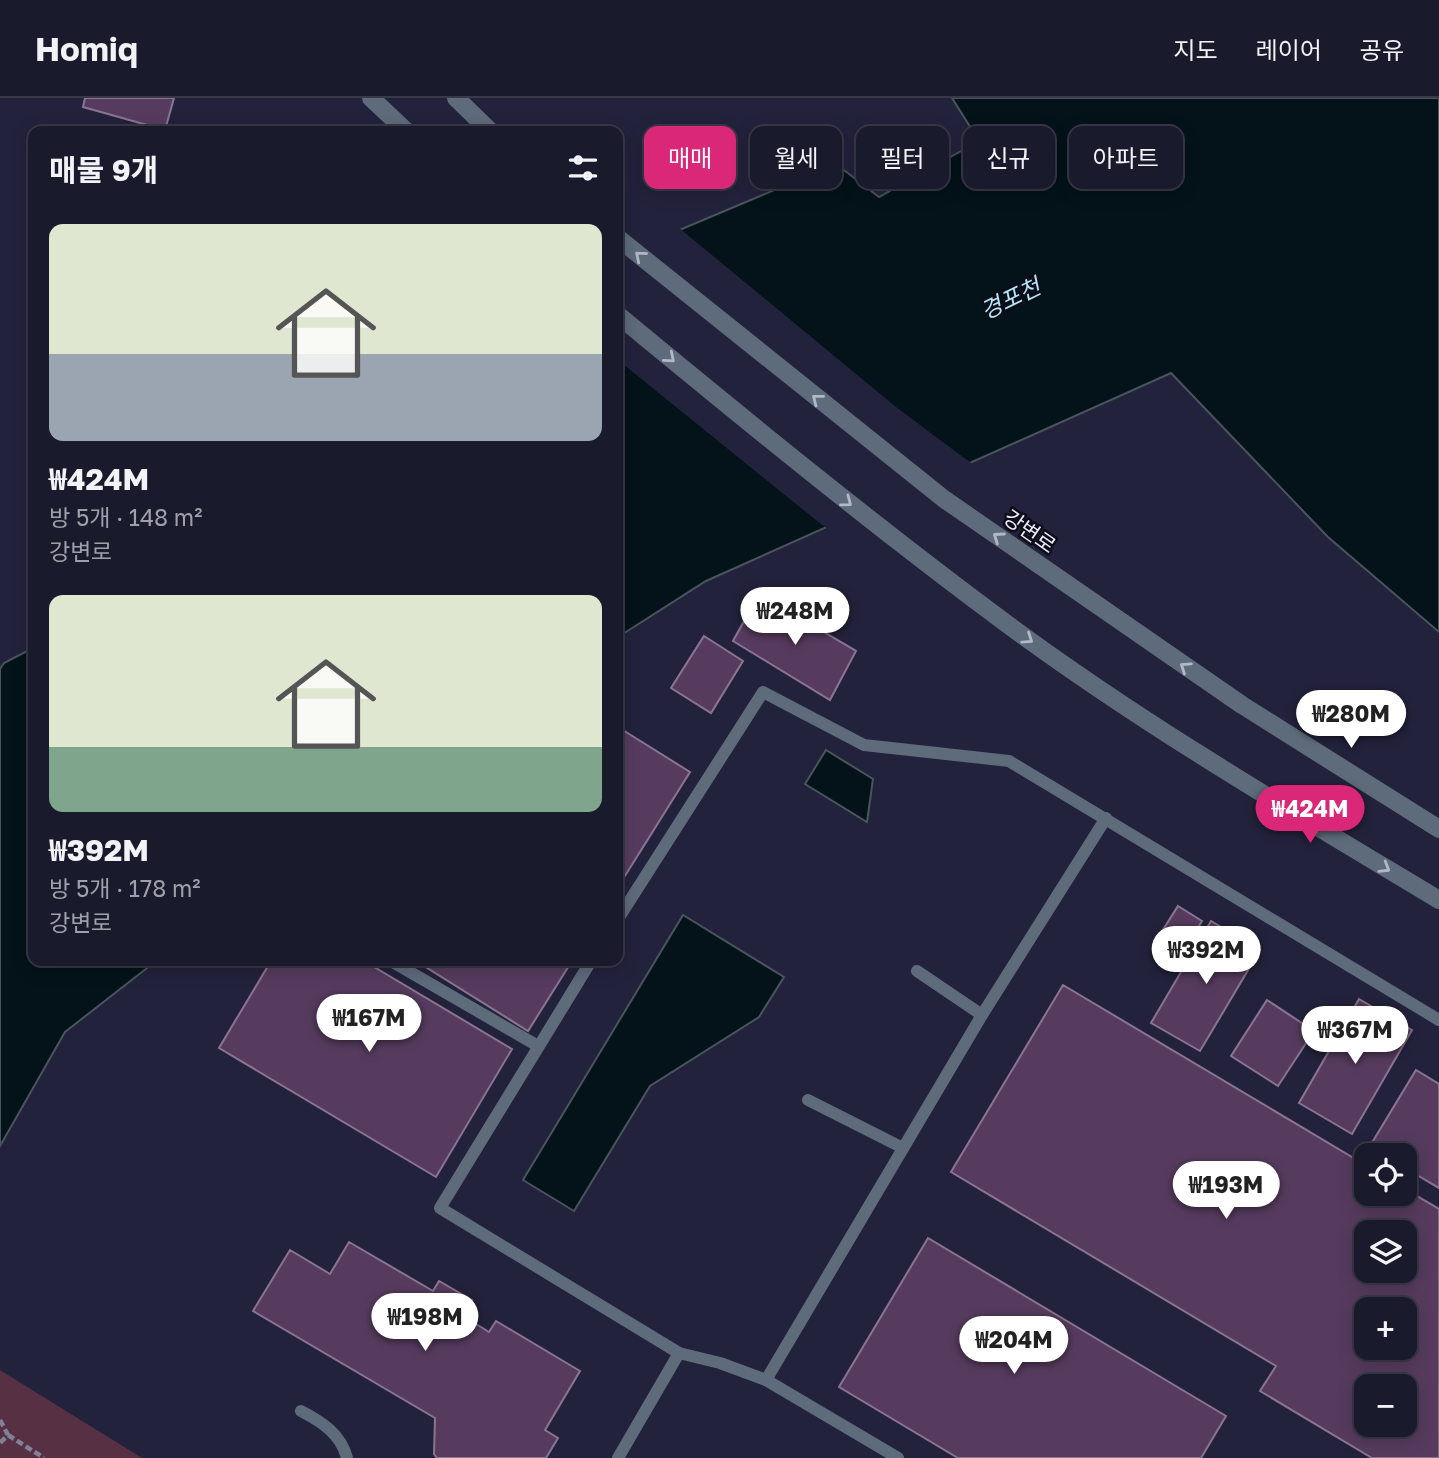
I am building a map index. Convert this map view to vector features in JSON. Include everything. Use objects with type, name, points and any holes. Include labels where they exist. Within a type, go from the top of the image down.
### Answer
[{"type":"street","points":[[371,98],[401,126]]},
{"type":"street","points":[[456,98],[485,126]]},
{"type":"street","name":"강변로","points":[[623,242],[944,499],[1242,705],[1439,829]]},
{"type":"street","points":[[623,319],[813,476],[1004,622],[1201,757],[1439,900]]},
{"type":"lane","points":[[623,911],[763,692],[864,745],[1009,761],[1439,1020]]},
{"type":"lane","points":[[766,1380],[982,1015],[1106,818]]},
{"type":"lane","points":[[400,966],[538,1046]]},
{"type":"lane","points":[[588,966],[440,1209],[679,1353],[720,1363],[766,1380],[898,1458]]},
{"type":"lane","points":[[917,971],[982,1015]]},
{"type":"lane","points":[[808,1100],[903,1148]]},
{"type":"lane","points":[[618,1458],[679,1353]]},
{"type":"lane","points":[[301,1411],[318,1420],[343,1442],[347,1458]]},
{"type":"path","points":[[0,1420],[8,1435],[44,1458]]},
{"type":"path","points":[[0,1443],[8,1435]]},
{"type":"shaded area","points":[[0,1370],[16,1380],[142,1458],[0,1458]]},
{"type":"water","name":"경포천","points":[[952,98],[1439,98],[1439,632],[1328,537],[1171,373],[706,581],[623,634],[623,254],[777,189],[842,189],[842,169],[856,179],[856,189],[869,189],[879,197],[893,189],[949,189],[949,158],[963,150],[963,189],[1055,189],[1055,126],[970,126]]},
{"type":"water","points":[[28,651],[28,966],[150,966],[65,1032],[0,1146],[0,669],[4,663]]},
{"type":"water","points":[[826,750],[873,779],[867,822],[805,784]]},
{"type":"water","points":[[683,915],[784,977],[759,1017],[650,1086],[574,1211],[523,1180]]},
{"type":"pier","points":[[678,227],[896,407],[975,466],[830,531],[623,364],[623,251]]},
{"type":"building","points":[[85,98],[174,98],[166,126],[151,126],[83,107]]},
{"type":"building","points":[[759,594],[856,651],[830,700],[733,641]]},
{"type":"building","points":[[704,636],[743,661],[711,713],[671,688]]},
{"type":"building","points":[[623,730],[690,772],[623,879]]},
{"type":"building","points":[[1178,906],[1202,921],[1178,959],[1154,944]]},
{"type":"building","points":[[1211,921],[1260,950],[1200,1051],[1151,1023]]},
{"type":"building","points":[[268,966],[372,966],[512,1049],[436,1177],[219,1048]]},
{"type":"building","points":[[424,966],[569,966],[528,1031]]},
{"type":"building","points":[[1063,985],[1354,1158],[1354,1206],[1417,1206],[1417,1196],[1439,1209],[1439,1458],[1372,1458],[1260,1391],[1276,1366],[951,1172]]},
{"type":"building","points":[[1359,999],[1412,1030],[1352,1134],[1299,1103]]},
{"type":"building","points":[[1267,1000],[1314,1031],[1278,1086],[1231,1056]]},
{"type":"building","points":[[1416,1070],[1439,1084],[1439,1188],[1417,1175],[1417,1143],[1372,1143]]},
{"type":"building","points":[[928,1238],[1226,1416],[1201,1458],[958,1458],[839,1387]]},
{"type":"building","points":[[349,1242],[433,1291],[439,1281],[472,1300],[463,1316],[489,1332],[496,1321],[580,1371],[545,1430],[558,1438],[546,1458],[437,1458],[434,1454],[435,1418],[253,1311],[290,1250],[330,1274]]}]
